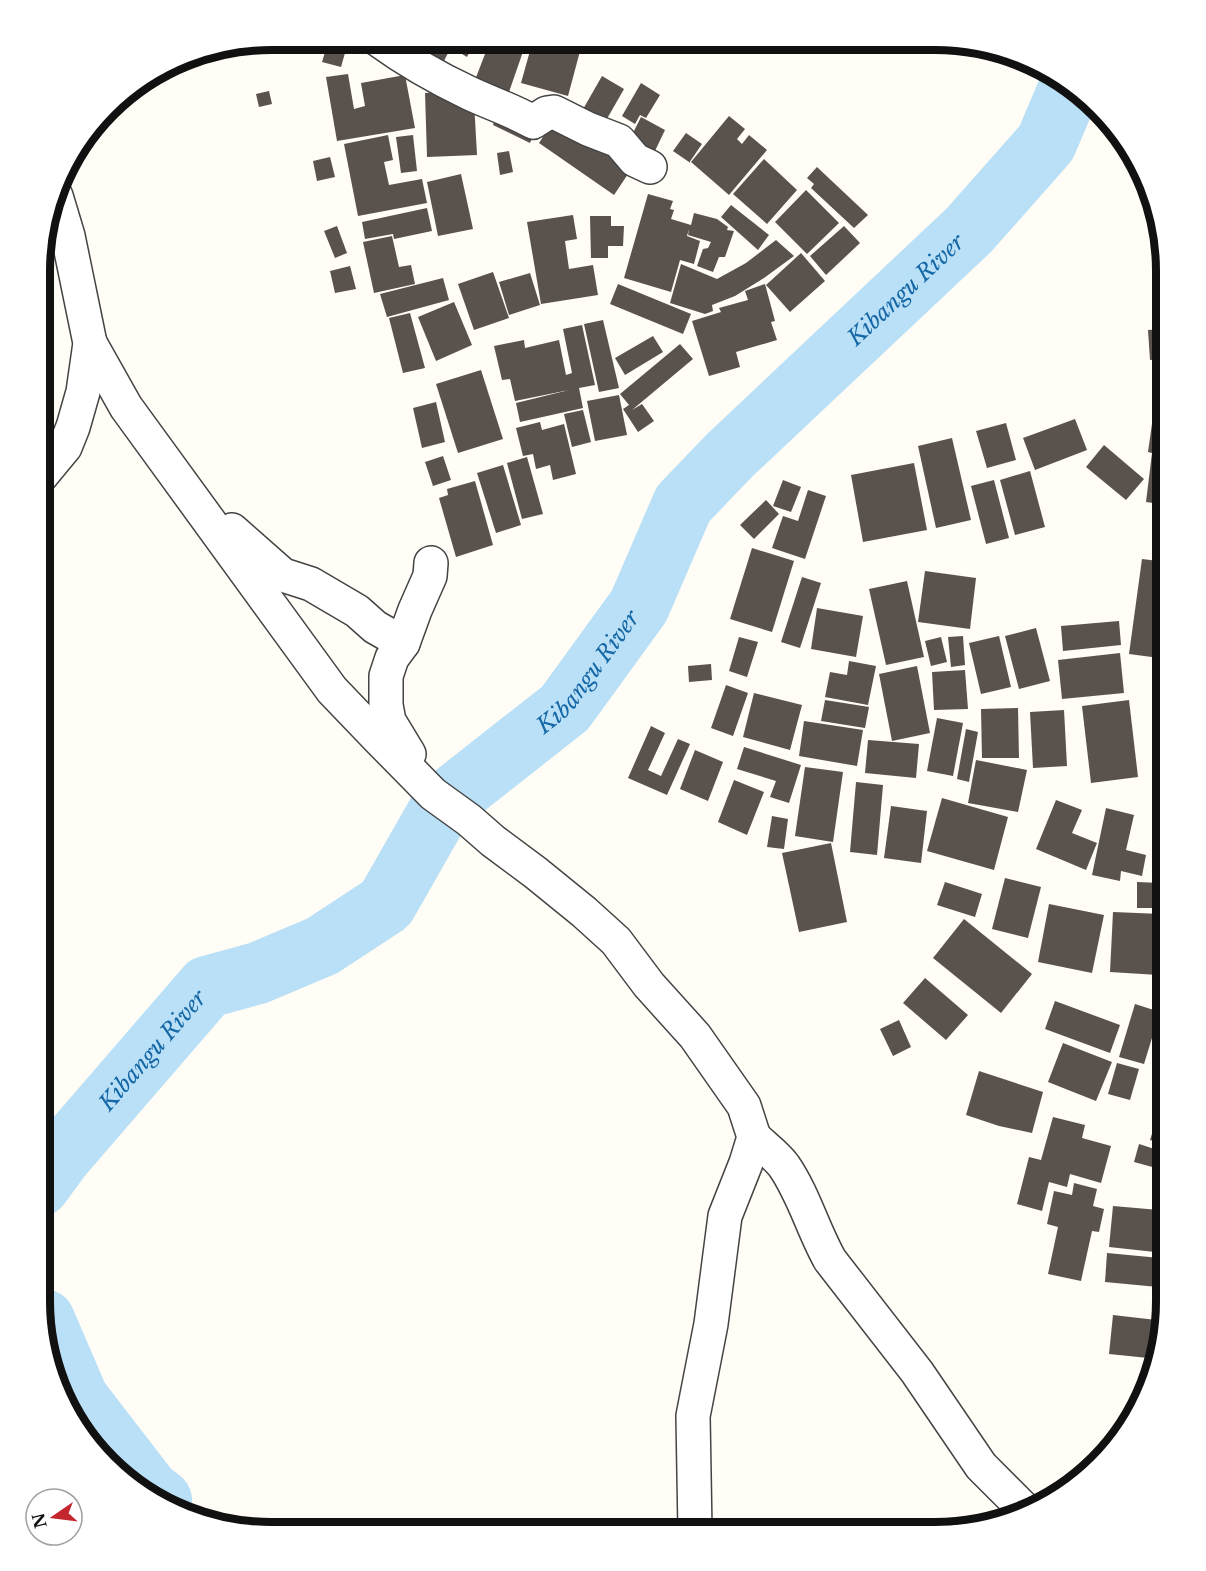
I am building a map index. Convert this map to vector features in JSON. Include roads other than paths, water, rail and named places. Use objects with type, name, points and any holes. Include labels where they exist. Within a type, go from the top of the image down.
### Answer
[{"type":"street","points":[[394,50],[448,82],[532,122],[547,113],[554,112],[619,141],[635,160],[650,167]]},
{"type":"street","points":[[59,206],[68,236],[90,343],[126,407],[332,690],[433,794],[536,873],[616,941],[649,985],[695,1036],[744,1106],[754,1137],[783,1165],[820,1244],[830,1260],[917,1372],[981,1466],[1020,1505]]},
{"type":"street","points":[[50,465],[64,447],[74,427],[83,392],[90,343]]},
{"type":"street","points":[[188,491],[283,575],[311,584],[357,611],[375,627],[403,643]]},
{"type":"street","points":[[432,563],[430,576],[403,643],[392,658],[386,676],[386,705],[389,721],[433,794]]},
{"type":"street","points":[[695,1522],[693,1416],[711,1324],[725,1216],[754,1137]]},
{"type":"waterway","name":"Kibangu River","points":[[50,1171],[207,987],[258,973],[322,946],[386,904],[443,804],[565,708],[639,606],[683,504],[730,455],[969,230],[1046,143],[1067,93]]},
{"type":"waterway","name":"Kibangu River","points":[[54,1343],[78,1399],[139,1478]]}]
